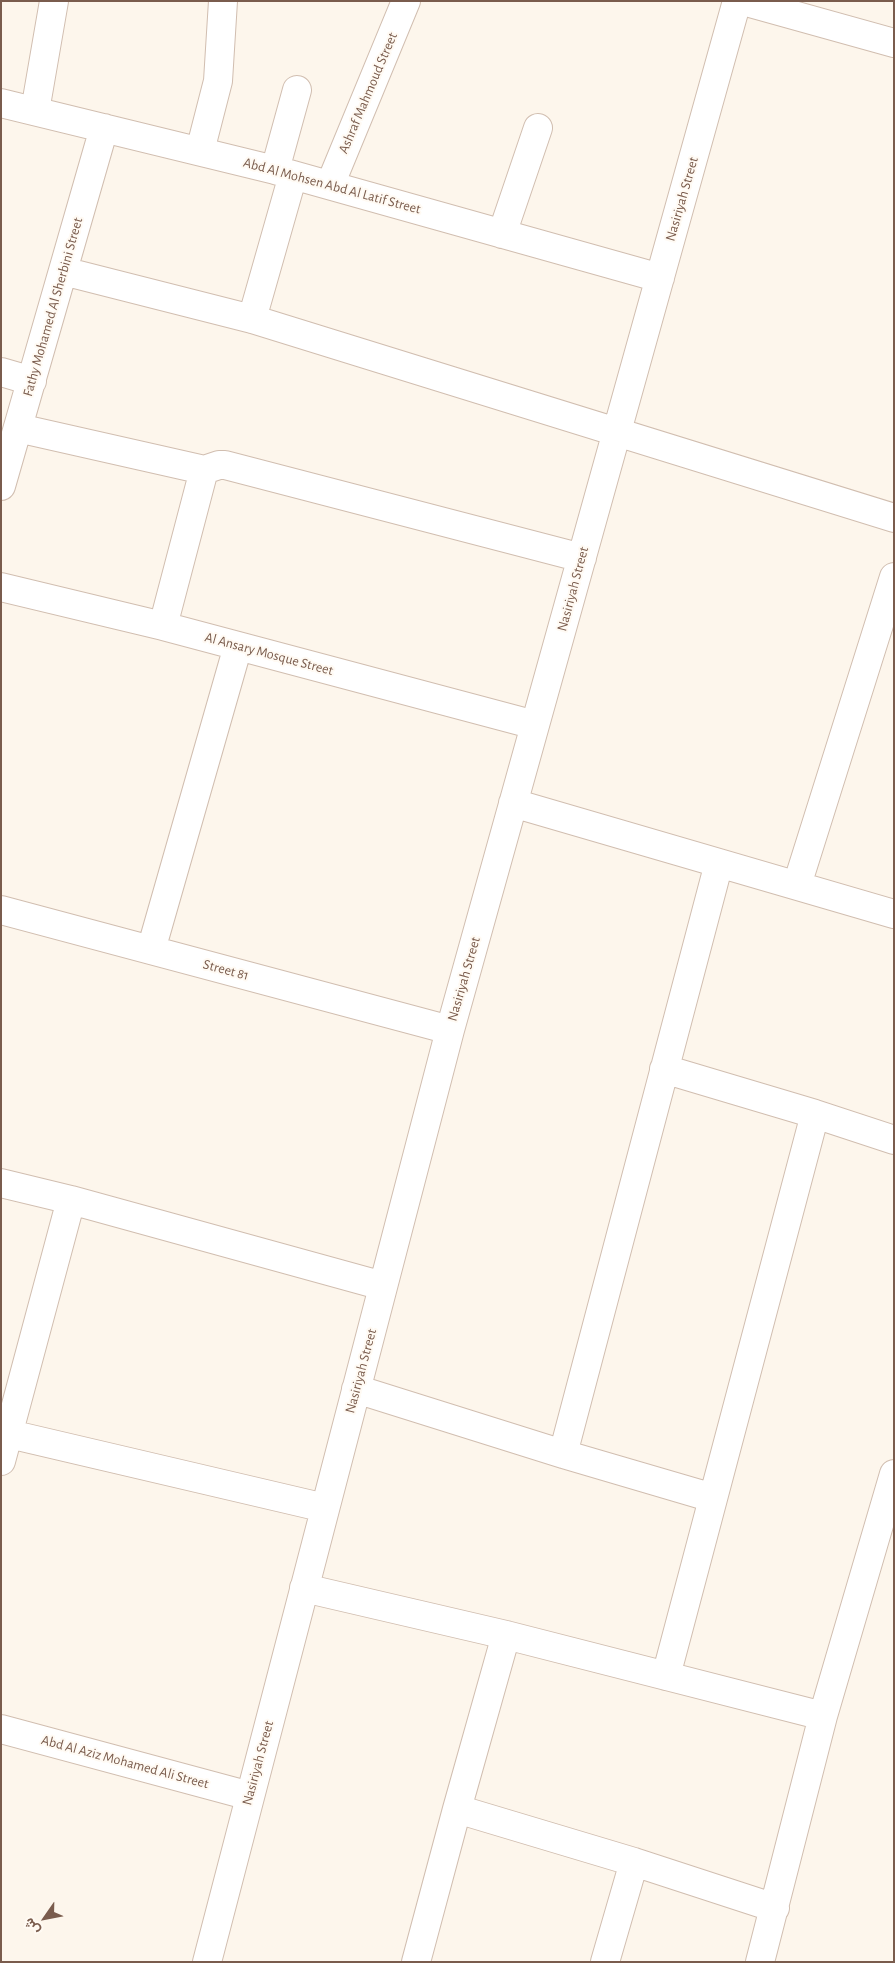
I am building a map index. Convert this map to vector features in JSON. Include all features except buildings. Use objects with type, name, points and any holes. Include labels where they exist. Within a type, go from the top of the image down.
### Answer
[{"type":"street","points":[[35,111],[54,1]]},
{"type":"street","points":[[200,151],[218,82],[223,1]]},
{"type":"street","name":"Ashraf Mahmoud Street","points":[[330,185],[406,1]]},
{"type":"street","name":"Nasiriyah Street","points":[[207,1962],[450,1030],[737,1]]},
{"type":"street","points":[[743,1],[894,42]]},
{"type":"street","points":[[252,319],[284,172],[297,90]]},
{"type":"street","name":"Abd Al Mohsen Abd Al Latif Street","points":[[1,103],[284,172],[660,278]]},
{"type":"street","name":"Fathy Mohamed Al Sherbini Street","points":[[1,486],[104,128]]},
{"type":"street","points":[[502,234],[538,128]]},
{"type":"street","points":[[63,271],[252,319],[894,518]]},
{"type":"street","points":[[1,372],[32,380]]},
{"type":"street","points":[[18,428],[204,470],[225,465],[582,558]]},
{"type":"street","points":[[163,626],[204,470]]},
{"type":"street","points":[[797,886],[894,578]]},
{"type":"street","name":"Al Ansary Mosque Street","points":[[1,587],[163,626],[535,725]]},
{"type":"street","points":[[151,950],[238,646]]},
{"type":"street","points":[[513,803],[894,914]]},
{"type":"street","points":[[562,1454],[719,863]]},
{"type":"street","name":"Street 81","points":[[1,910],[450,1030]]},
{"type":"street","points":[[664,1069],[815,1114],[894,1140]]},
{"type":"street","points":[[666,1676],[815,1114]]},
{"type":"street","points":[[1,1183],[71,1200],[383,1286]]},
{"type":"street","points":[[1,1461],[5,1433],[71,1200]]},
{"type":"street","points":[[356,1389],[562,1454],[713,1498]]},
{"type":"street","points":[[5,1433],[325,1508]]},
{"type":"street","points":[[760,1962],[823,1716],[882,1555],[894,1474]]},
{"type":"street","points":[[304,1588],[506,1635],[823,1716]]},
{"type":"street","points":[[416,1962],[456,1809],[506,1635]]},
{"type":"street","name":"Abd Al Aziz Mohamed Ali Street","points":[[1,1729],[250,1796]]},
{"type":"street","points":[[456,1809],[634,1862],[775,1908]]},
{"type":"street","points":[[605,1962],[634,1862]]}]
